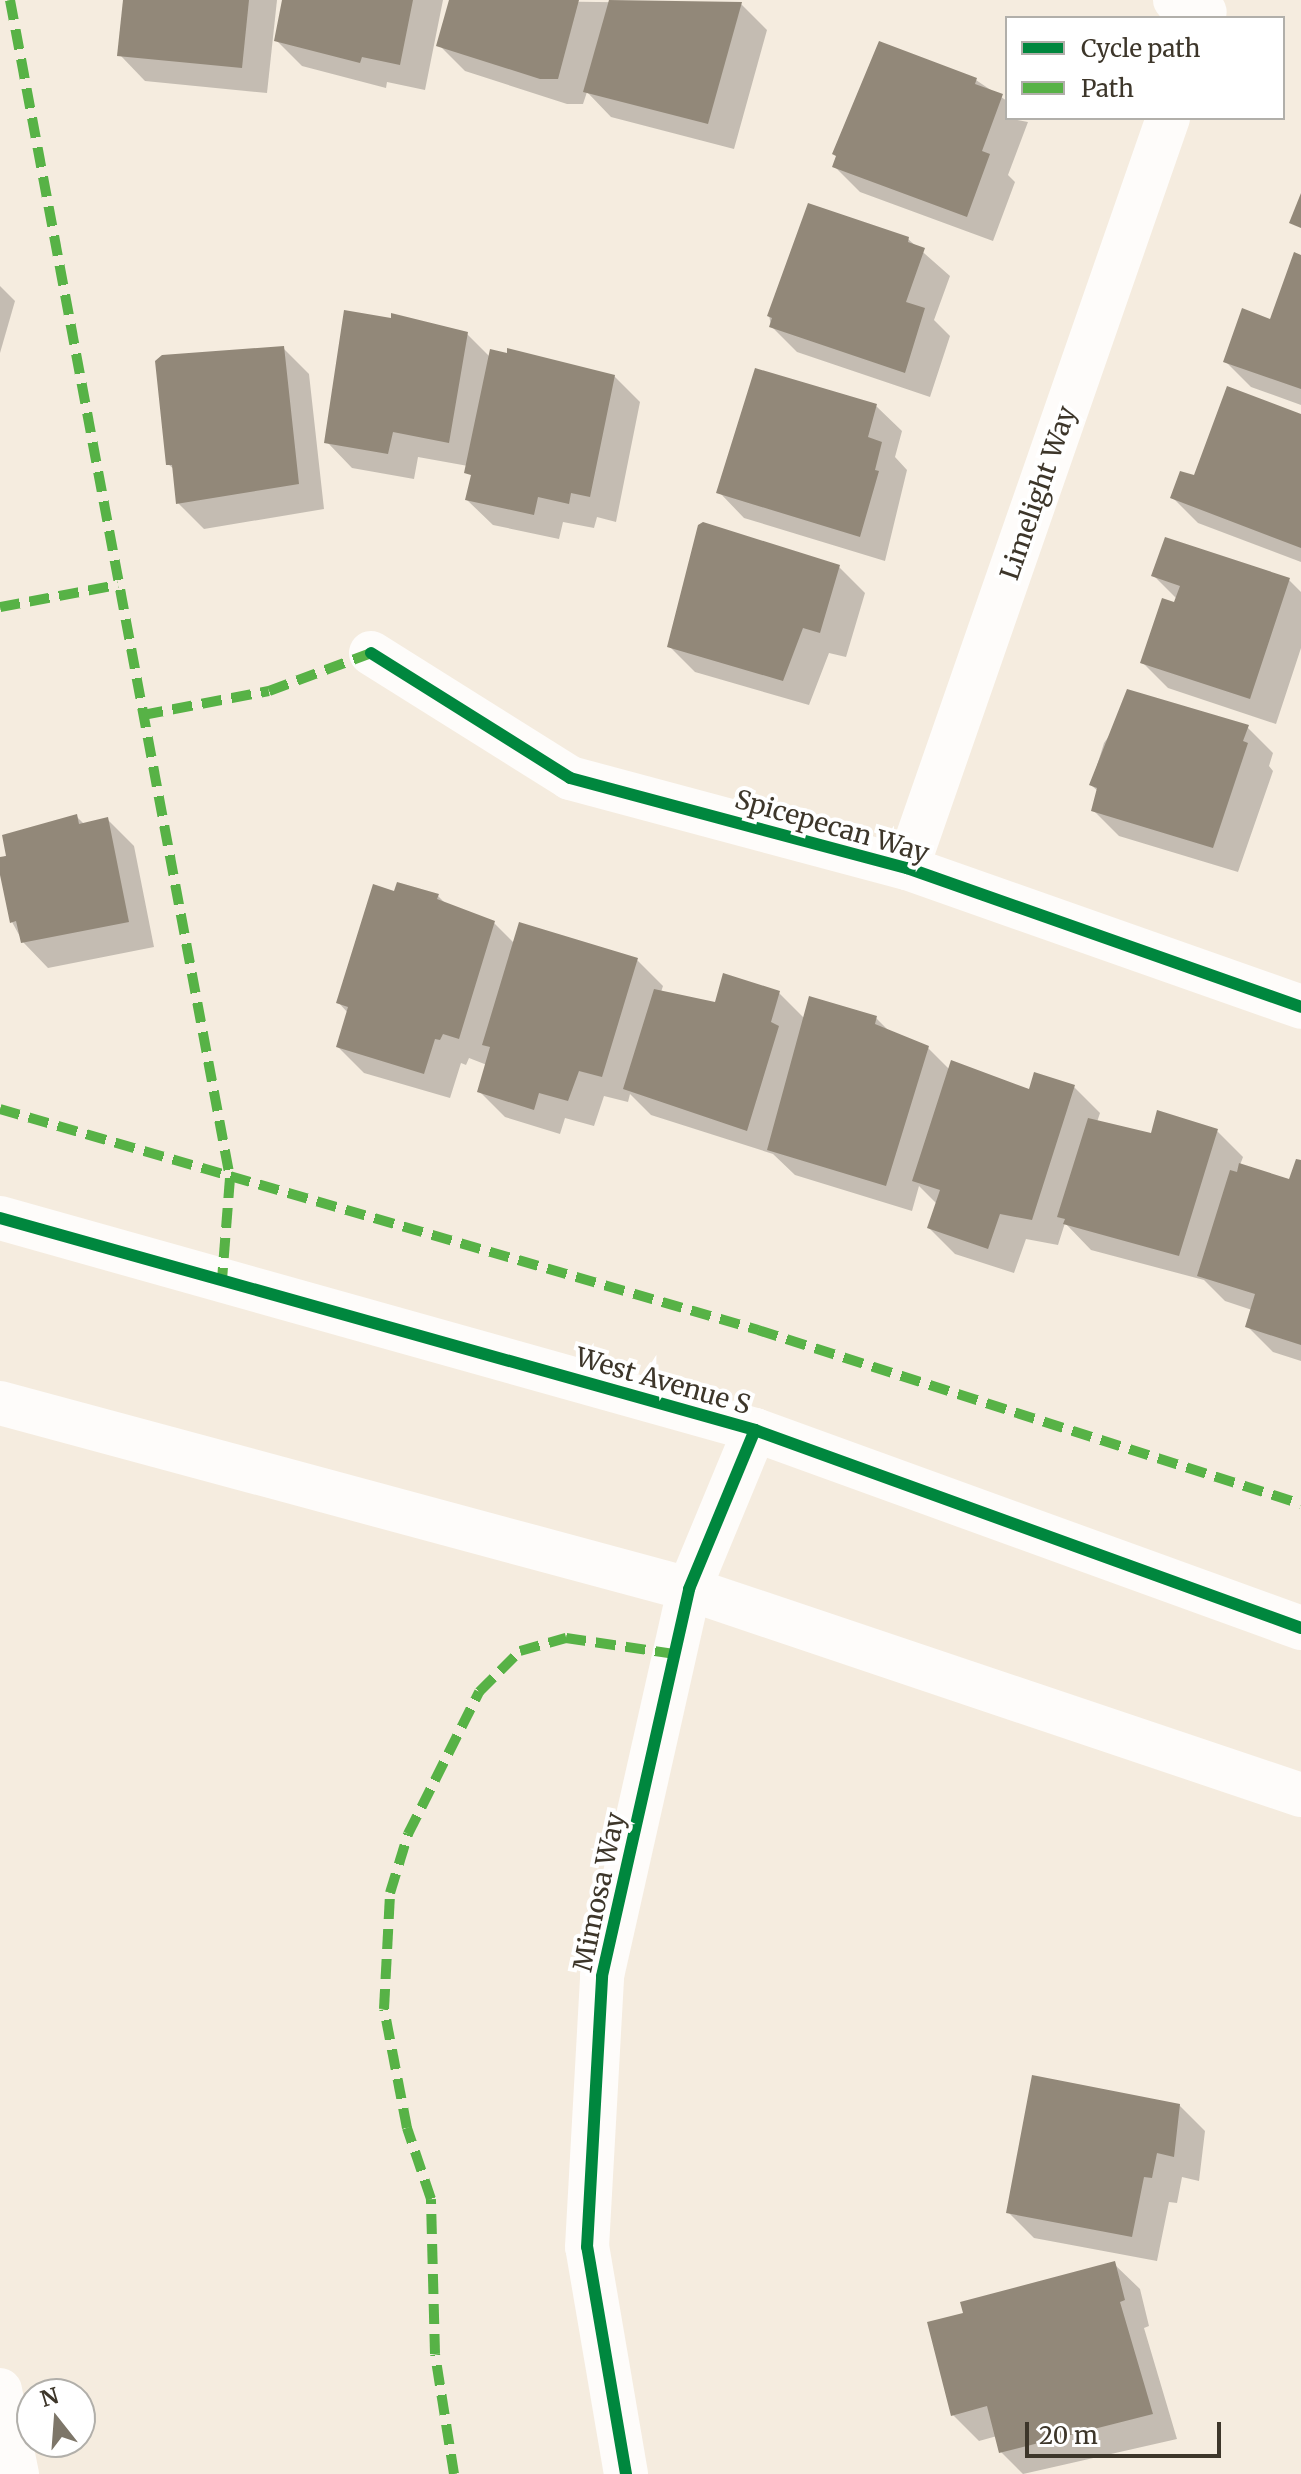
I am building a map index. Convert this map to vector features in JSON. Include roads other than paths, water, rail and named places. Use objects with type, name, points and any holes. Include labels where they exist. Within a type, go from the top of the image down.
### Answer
[{"type":"street","name":"Limelight Way","points":[[907,868],[1167,120]]},
{"type":"street","name":"Spicepecan Way","points":[[371,653],[570,778],[907,868],[1301,1007]]},
{"type":"street","name":"West Avenue S","points":[[0,1218],[755,1430],[1301,1628]]},
{"type":"street","points":[[0,1403],[689,1589],[1301,1795]]},
{"type":"street","name":"Mimosa Way","points":[[626,2474],[587,2247],[602,1976],[689,1589],[755,1430]]},
{"type":"street","points":[[0,2390],[17,2474]]}]
